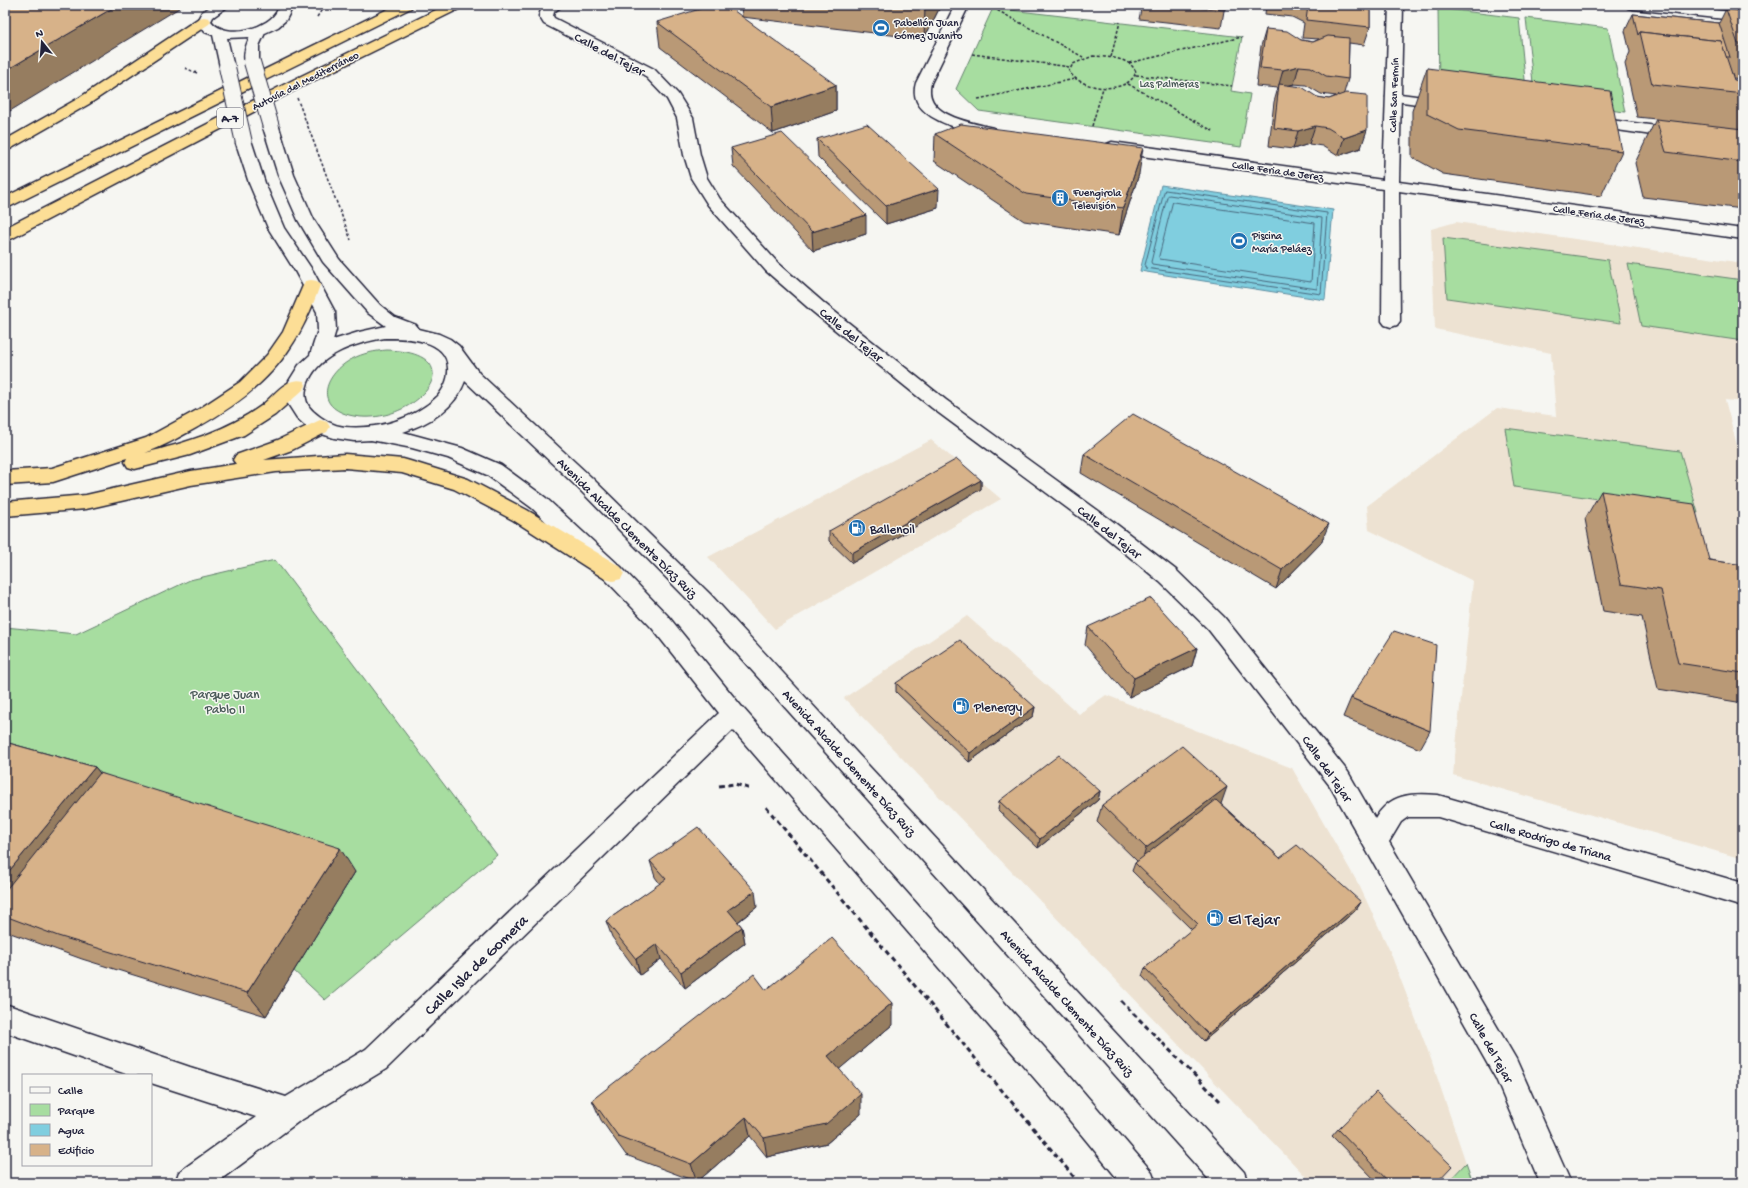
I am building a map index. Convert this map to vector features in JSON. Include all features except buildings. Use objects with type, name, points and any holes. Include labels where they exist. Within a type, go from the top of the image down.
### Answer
[{"type":"highway","name":"Autovía del Mediterráneo","points":[[5,203],[54,177],[406,5]]},
{"type":"highway","name":"Autovía del Mediterráneo","points":[[5,235],[298,83],[456,5]]},
{"type":"highway","points":[[5,146],[84,101],[208,14]]},
{"type":"highway","points":[[53,475],[153,443],[206,414],[247,386],[274,359],[292,332],[303,310],[311,285]]},
{"type":"highway","points":[[5,478],[53,475],[125,464],[183,450],[237,430],[268,410],[297,385]]},
{"type":"highway","points":[[191,478],[285,445],[320,427]]},
{"type":"highway","points":[[5,509],[86,502],[191,478],[276,465],[345,461],[403,466],[461,484],[520,515],[613,573]]},
{"type":"street","points":[[223,5],[208,14],[206,26],[211,31],[233,34],[260,30],[280,20],[285,14],[285,8],[282,5]]},
{"type":"street","name":"Calle del Tejar","points":[[556,5],[548,10],[546,16],[549,20],[649,72],[673,97],[685,118],[692,155],[699,178],[714,202],[772,267],[819,308],[939,404],[1115,534],[1168,576],[1216,623],[1339,779],[1506,1069],[1556,1183]]},
{"type":"street","points":[[962,5],[922,87],[925,102],[940,117],[961,124],[1004,133]]},
{"type":"street","name":"Calle San Fermín","points":[[1391,321],[1391,185],[1396,5]]},
{"type":"street","points":[[1633,5],[1743,17]]},
{"type":"street","points":[[260,30],[252,46],[252,62],[286,175],[306,220],[332,262],[374,309],[389,320],[444,344],[454,354],[458,367],[456,382],[445,399],[426,415],[400,427],[370,433]]},
{"type":"street","points":[[219,33],[244,143],[256,183],[276,228],[326,312],[327,330],[318,357]]},
{"type":"street","points":[[1393,98],[1463,106]]},
{"type":"street","points":[[1572,120],[1696,136]]},
{"type":"street","name":"Calle Feria de Jerez","points":[[1098,145],[1743,234]]},
{"type":"street","points":[[428,336],[409,332],[385,332],[361,336],[338,345],[318,357],[305,370],[297,385],[296,401],[304,416],[320,427],[343,433],[370,433],[413,441],[455,453],[494,470],[539,503],[613,573],[660,622],[734,714],[1058,1084],[1141,1183]]},
{"type":"street","name":"Avenida Alcalde Clemente Díaz Ruiz","points":[[454,354],[472,378],[584,482],[702,600],[1233,1183]]},
{"type":"street","name":"Calle Isla de Gomera","points":[[190,1183],[288,1112],[376,1059],[734,714]]},
{"type":"street","name":"Calle Rodrigo de Triana","points":[[1376,843],[1385,824],[1396,810],[1415,804],[1438,806],[1743,895]]},
{"type":"street","points":[[5,1018],[190,1082],[288,1112]]},
{"type":"path","points":[[993,8],[1084,57]]},
{"type":"path","points":[[1111,57],[1120,22]]},
{"type":"path","points":[[1128,63],[1242,37]]},
{"type":"path","points":[[972,54],[1070,67]]},
{"type":"path","points":[[1084,57],[1111,57],[1128,63],[1136,71],[1136,75],[1131,82],[1127,84],[1118,87],[1103,88],[1092,86],[1075,79],[1071,74],[1070,67],[1076,60],[1084,57]]},
{"type":"path","points":[[1136,75],[1232,86]]},
{"type":"path","points":[[977,100],[1075,79]]},
{"type":"path","points":[[1127,84],[1214,132]]},
{"type":"path","points":[[1092,127],[1103,88]]},
{"type":"path","points":[[295,93],[351,240]]},
{"type":"path","points":[[719,786],[743,784],[751,789],[756,795]]},
{"type":"path","points":[[761,801],[1079,1183]]},
{"type":"path","points":[[1119,999],[1220,1101]]},
{"type":"shaded area","points":[[1456,222],[1743,263],[1743,402],[1725,400],[1743,468],[1743,859],[1453,775],[1473,581],[1369,530],[1367,506],[1497,408],[1556,416],[1551,353],[1435,329],[1431,229]]},
{"type":"shaded area","name":"Ballenoil","points":[[931,440],[1001,499],[775,629],[708,557]]},
{"type":"shaded area","name":"El Tejar","points":[[967,616],[1079,714],[1106,695],[1292,768],[1360,887],[1389,949],[1431,1059],[1466,1163],[1447,1183],[1312,1183],[844,698]]},
{"type":"green space","name":"Las Palmeras","points":[[993,8],[1242,37],[1231,91],[1250,94],[1241,147],[979,111],[956,89]]},
{"type":"green space","points":[[1438,8],[1519,18],[1527,100],[1439,89]]},
{"type":"green space","points":[[1526,18],[1608,28],[1625,112],[1535,101]]},
{"type":"green space","points":[[1443,238],[1608,260],[1621,323],[1447,298]]},
{"type":"green space","points":[[1628,264],[1743,280],[1743,341],[1641,326]]},
{"type":"green space","points":[[387,350],[415,354],[430,364],[433,376],[427,390],[413,402],[395,412],[373,417],[349,415],[337,410],[330,404],[327,397],[327,388],[335,372],[343,365],[360,355]]},
{"type":"green space","points":[[1505,428],[1680,451],[1698,513],[1514,487]]},
{"type":"green space","name":"Parque Juan Pablo II","points":[[275,560],[497,855],[325,1000],[293,970],[355,872],[5,763],[5,627],[76,634],[190,580]]},
{"type":"green space","points":[[1466,1163],[1473,1183],[1447,1183]]},
{"type":"water","name":"Piscina María Peláez","points":[[1161,185],[1333,210],[1325,300],[1140,271]]},
{"type":"place","name":"Pabellón Juan Gómez Juanito","points":[[881,28]]},
{"type":"place","name":"Fuengirola Televisión","points":[[1060,198]]},
{"type":"place","name":"Piscina María Peláez","points":[[1239,241]]},
{"type":"place","name":"Ballenoil","points":[[857,528]]},
{"type":"place","name":"Plenergy","points":[[961,706]]},
{"type":"place","name":"El Tejar","points":[[1215,918]]}]
